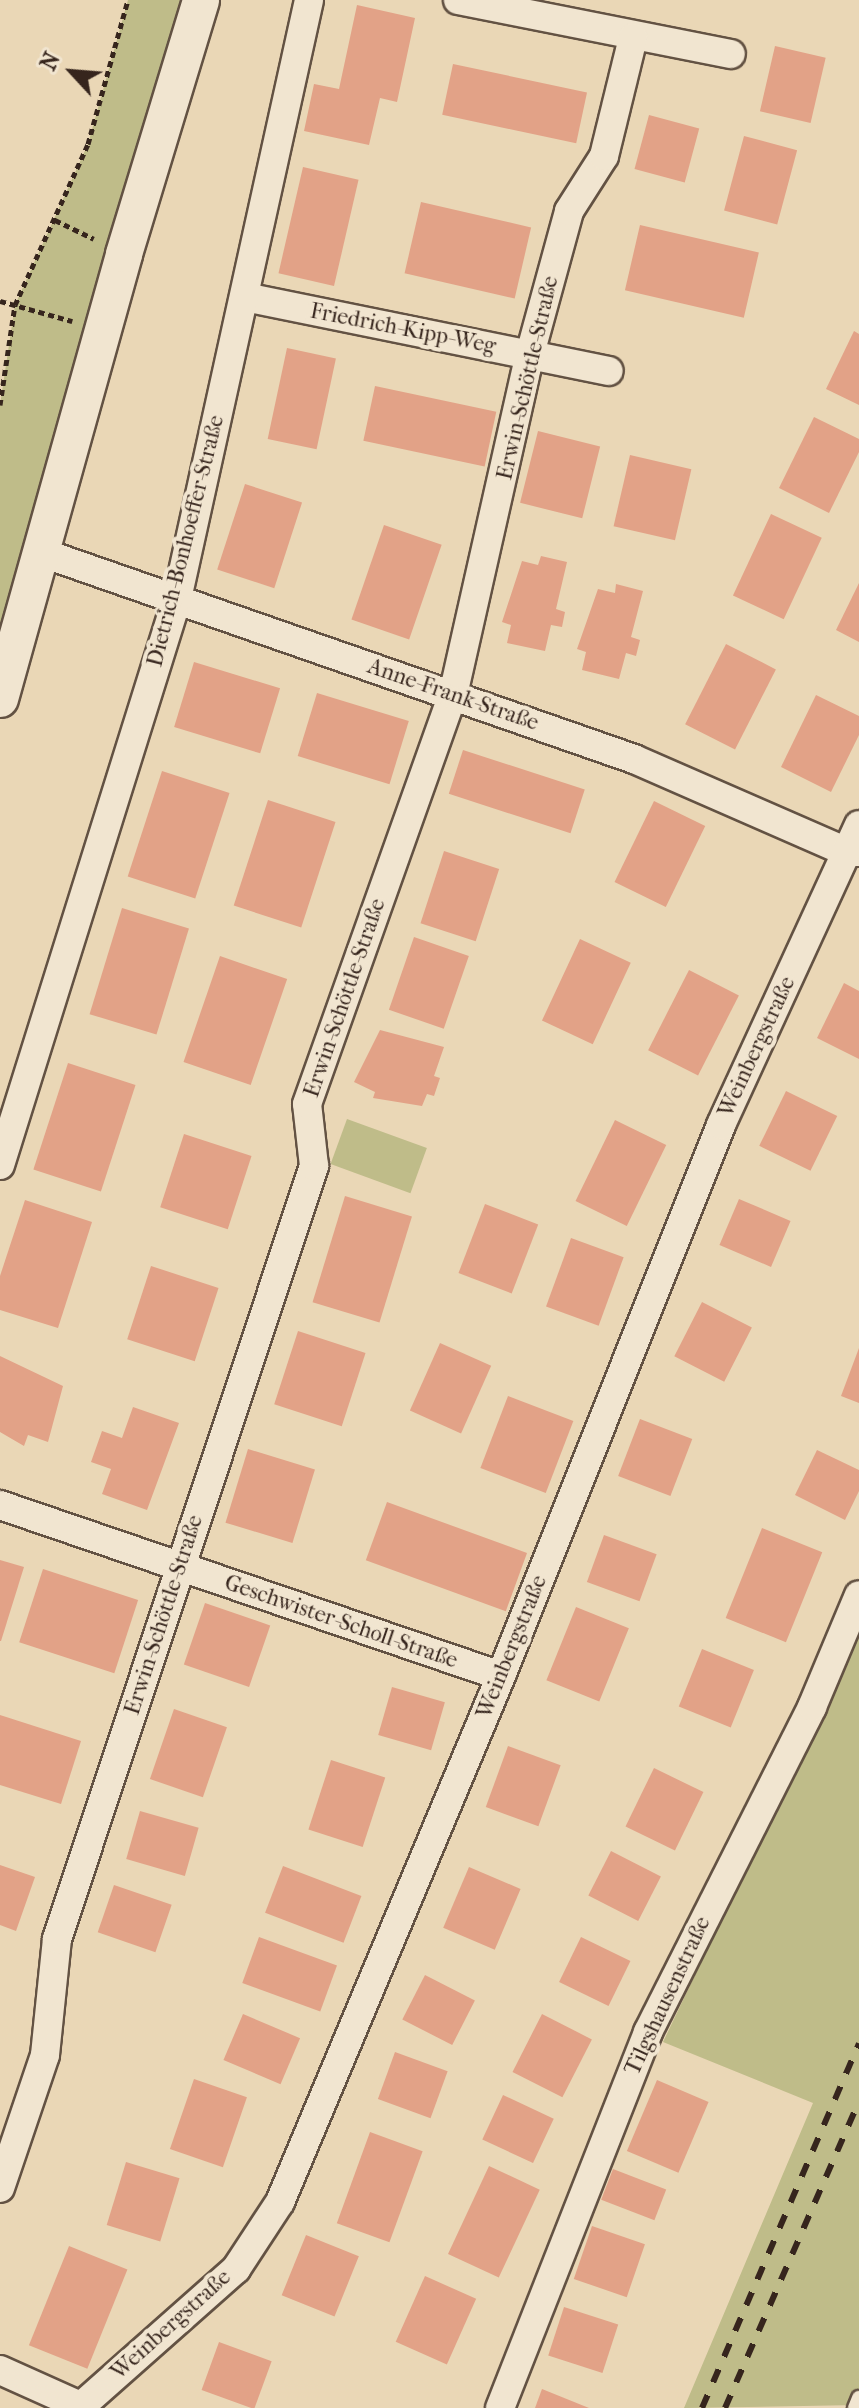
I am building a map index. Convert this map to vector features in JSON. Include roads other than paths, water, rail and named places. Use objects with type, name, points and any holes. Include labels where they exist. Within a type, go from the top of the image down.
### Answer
[{"type":"street","points":[[0,699],[201,0]]},
{"type":"street","name":"Dietrich-Bonhoeffer-Straße","points":[[0,1165],[177,599],[309,0]]},
{"type":"street","points":[[458,0],[633,38],[731,54]]},
{"type":"street","name":"Erwin-Schöttle-Straße","points":[[0,2188],[45,2055],[57,1939],[314,1166],[307,1104],[453,695],[530,354],[569,211],[604,156],[633,38]]},
{"type":"street","name":"Friedrich-Kipp-Weg","points":[[245,297],[609,371]]},
{"type":"street","name":"Anne-Frank-Straße","points":[[40,552],[634,759],[853,852]]},
{"type":"street","name":"Weinbergstraße","points":[[80,2407],[236,2269],[280,2202],[501,1676],[721,1125],[853,852],[859,825]]},
{"type":"street","name":"Geschwister-Scholl-Straße","points":[[0,1505],[501,1676]]},
{"type":"street","name":"Tilgshausenstraße","points":[[500,2408],[648,2032],[812,1707],[859,1595]]},
{"type":"street","points":[[0,2370],[80,2407]]},
{"type":"lane","points":[[855,2408],[859,2398]]},
{"type":"railway","points":[[702,2408],[859,2043]]},
{"type":"railway","points":[[725,2408],[859,2101]]}]
